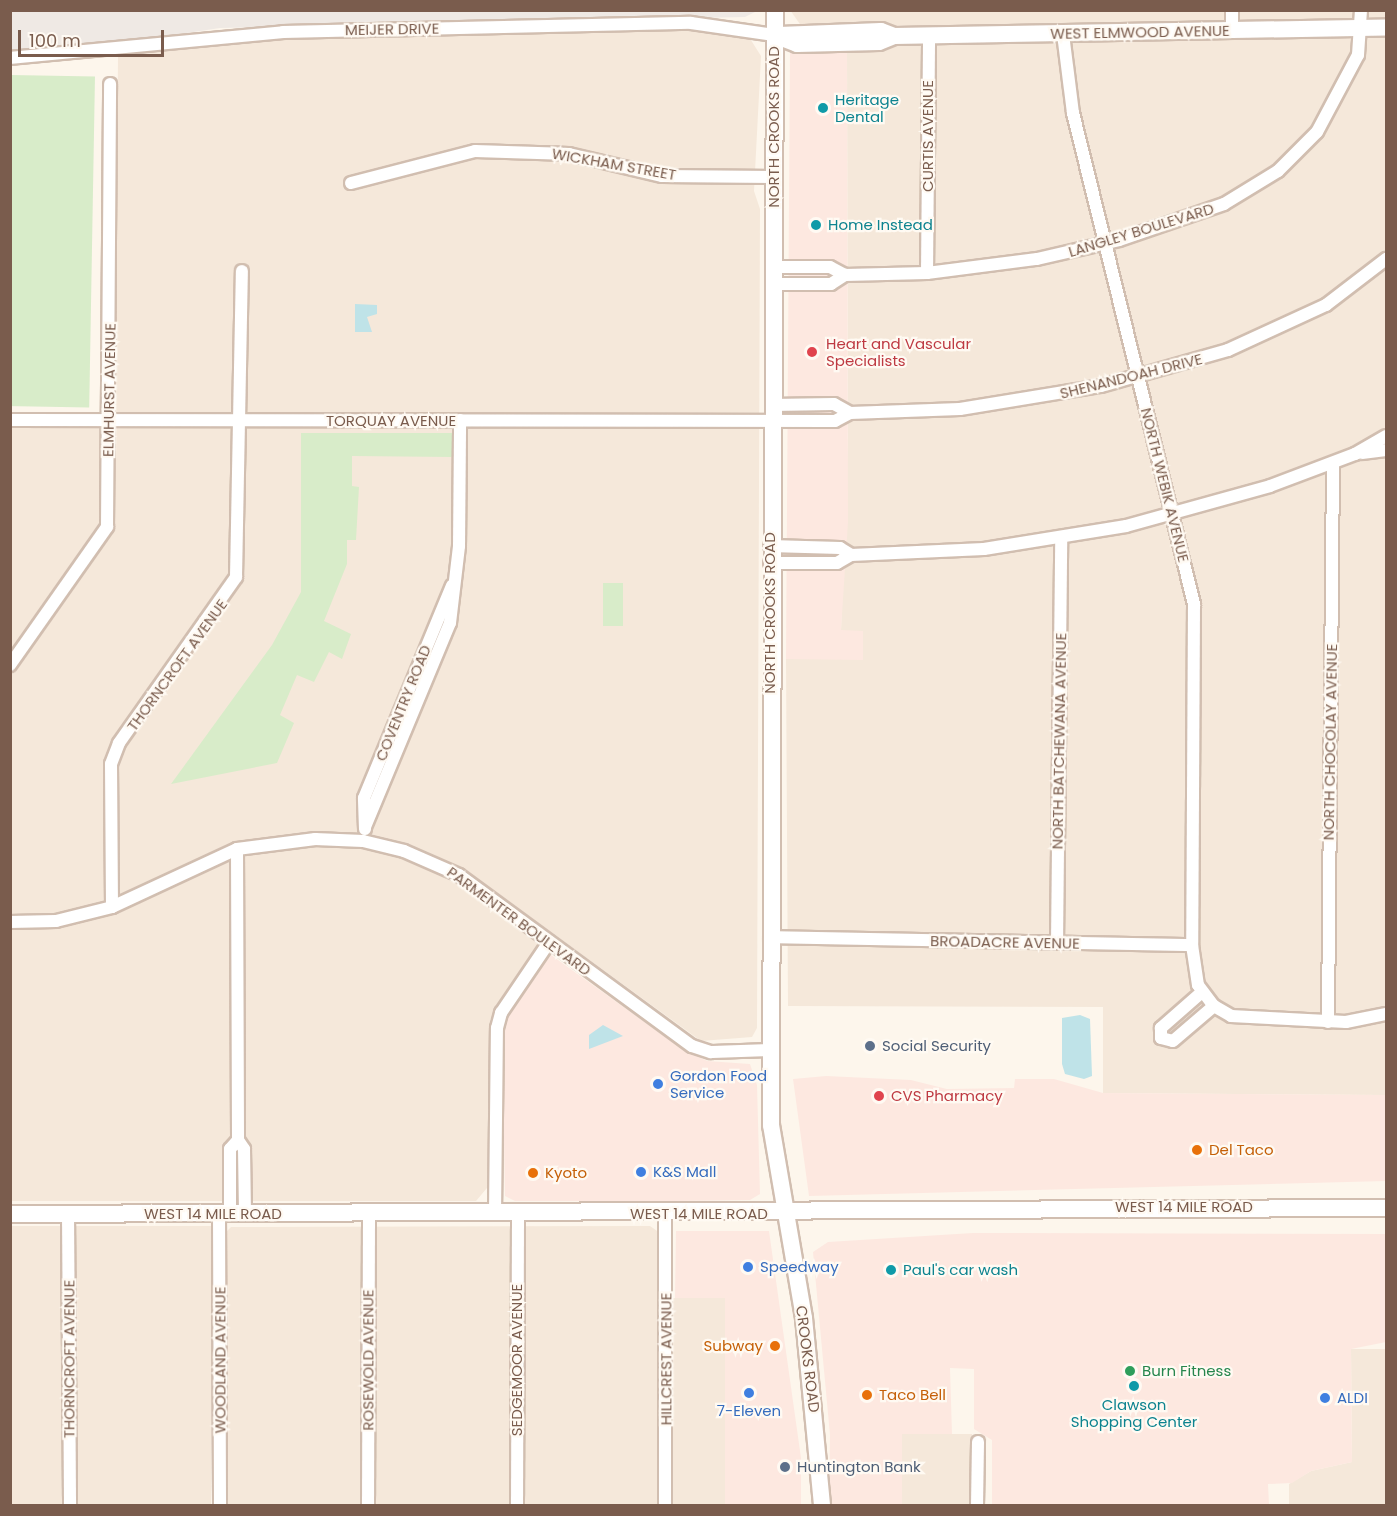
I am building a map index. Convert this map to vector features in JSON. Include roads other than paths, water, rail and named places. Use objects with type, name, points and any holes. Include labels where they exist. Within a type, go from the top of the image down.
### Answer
[{"type":"main road","name":"NORTH CROOKS ROAD","points":[[775,10],[770,554],[771,1125],[784,1214]]},
{"type":"main road","name":"WEST ELMWOOD AVENUE","points":[[774,35],[881,31],[894,36],[929,36],[1386,27]]},
{"type":"main road","name":"WEST 14 MILE ROAD","points":[[10,1214],[784,1214],[977,1206],[1386,1208]]},
{"type":"main road","name":"CROOKS ROAD","points":[[784,1214],[804,1318],[822,1506]]},
{"type":"street","points":[[1232,10],[1232,31]]},
{"type":"street","name":"LANGLEY BOULEVARD","points":[[774,267],[830,267],[844,275],[927,273],[1106,243],[1208,211],[1278,171],[1308,142],[1337,101],[1358,56],[1361,10]]},
{"type":"street","name":"MEIJER DRIVE","points":[[10,58],[297,32],[691,23],[774,35]]},
{"type":"street","name":"NORTH WEBIK AVENUE","points":[[1063,34],[1069,92],[1173,515],[1195,618],[1192,945]]},
{"type":"street","name":"CURTIS AVENUE","points":[[927,273],[929,36]]},
{"type":"street","name":"ELMHURST AVENUE","points":[[10,664],[104,537],[109,420],[110,84]]},
{"type":"street","name":"WICKHAM STREET","points":[[351,183],[485,151],[569,154],[662,176],[774,177]]},
{"type":"street","name":"SHENANDOAH DRIVE","points":[[771,413],[835,421],[850,413],[960,409],[1138,377],[1277,331],[1326,305],[1386,259]]},
{"type":"street","name":"THORNCROFT AVENUE","points":[[112,907],[111,764],[119,743],[234,584],[242,271]]},
{"type":"street","name":"LANGLEY BOULEVARD","points":[[774,284],[831,284],[844,275]]},
{"type":"street","name":"TORQUAY AVENUE","points":[[10,420],[459,420],[771,413]]},
{"type":"street","name":"COVENTRY ROAD","points":[[363,841],[365,827],[442,647],[454,582],[459,420]]},
{"type":"street","points":[[770,554],[837,563],[851,555],[939,553],[1061,539],[1173,515],[1333,463],[1355,454],[1386,436]]},
{"type":"street","points":[[1355,454],[1386,450]]},
{"type":"street","name":"NORTH CHOCOLAY AVENUE","points":[[1328,1022],[1333,463]]},
{"type":"street","name":"NORTH BATCHEWANA AVENUE","points":[[1057,943],[1061,539]]},
{"type":"street","name":"PARMENTER BOULEVARD","points":[[10,922],[56,921],[112,907],[237,849],[315,838],[363,841],[404,851],[459,875],[692,1046],[711,1052],[771,1050]]},
{"type":"street","name":"WOODLAND AVENUE","points":[[220,1506],[231,1214],[244,1149],[238,1140],[237,849]]},
{"type":"street","name":"BROADACRE AVENUE","points":[[770,937],[1192,945]]},
{"type":"street","points":[[495,1214],[497,1028],[501,1013],[549,942]]},
{"type":"street","points":[[1192,945],[1202,992],[1214,1006],[1250,1020],[1328,1022],[1386,1014]]},
{"type":"street","points":[[1202,992],[1161,1028],[1161,1038],[1173,1041],[1214,1006]]},
{"type":"street","name":"THORNCROFT AVENUE","points":[[69,1213],[70,1506]]},
{"type":"street","name":"SEDGEMOOR AVENUE","points":[[517,1506],[518,1214]]},
{"type":"street","name":"HILLCREST AVENUE","points":[[665,1214],[665,1506]]},
{"type":"street","name":"ROSEWOLD AVENUE","points":[[368,1506],[369,1215]]},
{"type":"street","points":[[977,1506],[978,1442]]},
{"type":"water","points":[[355,304],[377,305],[377,314],[367,317],[372,332],[355,332]]},
{"type":"water","points":[[1080,1015],[1090,1019],[1092,1076],[1084,1079],[1065,1074],[1062,1064],[1062,1018]]},
{"type":"water","points":[[603,1025],[623,1036],[589,1049],[589,1035]]},
{"type":"place","name":"Heritage Dental","points":[[823,108]]},
{"type":"place","name":"Home Instead","points":[[816,225]]},
{"type":"place","name":"Heart and Vascular Specialists","points":[[812,352]]},
{"type":"place","name":"Social Security","points":[[870,1046]]},
{"type":"place","name":"Gordon Food Service","points":[[658,1084]]},
{"type":"place","name":"CVS Pharmacy","points":[[879,1096]]},
{"type":"place","name":"Del Taco","points":[[1197,1150]]},
{"type":"place","name":"K&S Mall","points":[[641,1172]]},
{"type":"place","name":"Kyoto","points":[[533,1173]]},
{"type":"place","name":"Speedway","points":[[748,1267]]},
{"type":"place","name":"Paul's car wash","points":[[891,1270]]},
{"type":"place","name":"Subway","points":[[775,1346]]},
{"type":"place","name":"Burn Fitness","points":[[1130,1371]]},
{"type":"place","name":"Clawson Shopping Center","points":[[1134,1386]]},
{"type":"place","name":"7-Eleven","points":[[749,1393]]},
{"type":"place","name":"Taco Bell","points":[[867,1395]]},
{"type":"place","name":"ALDI","points":[[1325,1398]]},
{"type":"place","name":"Huntington Bank","points":[[785,1467]]}]
